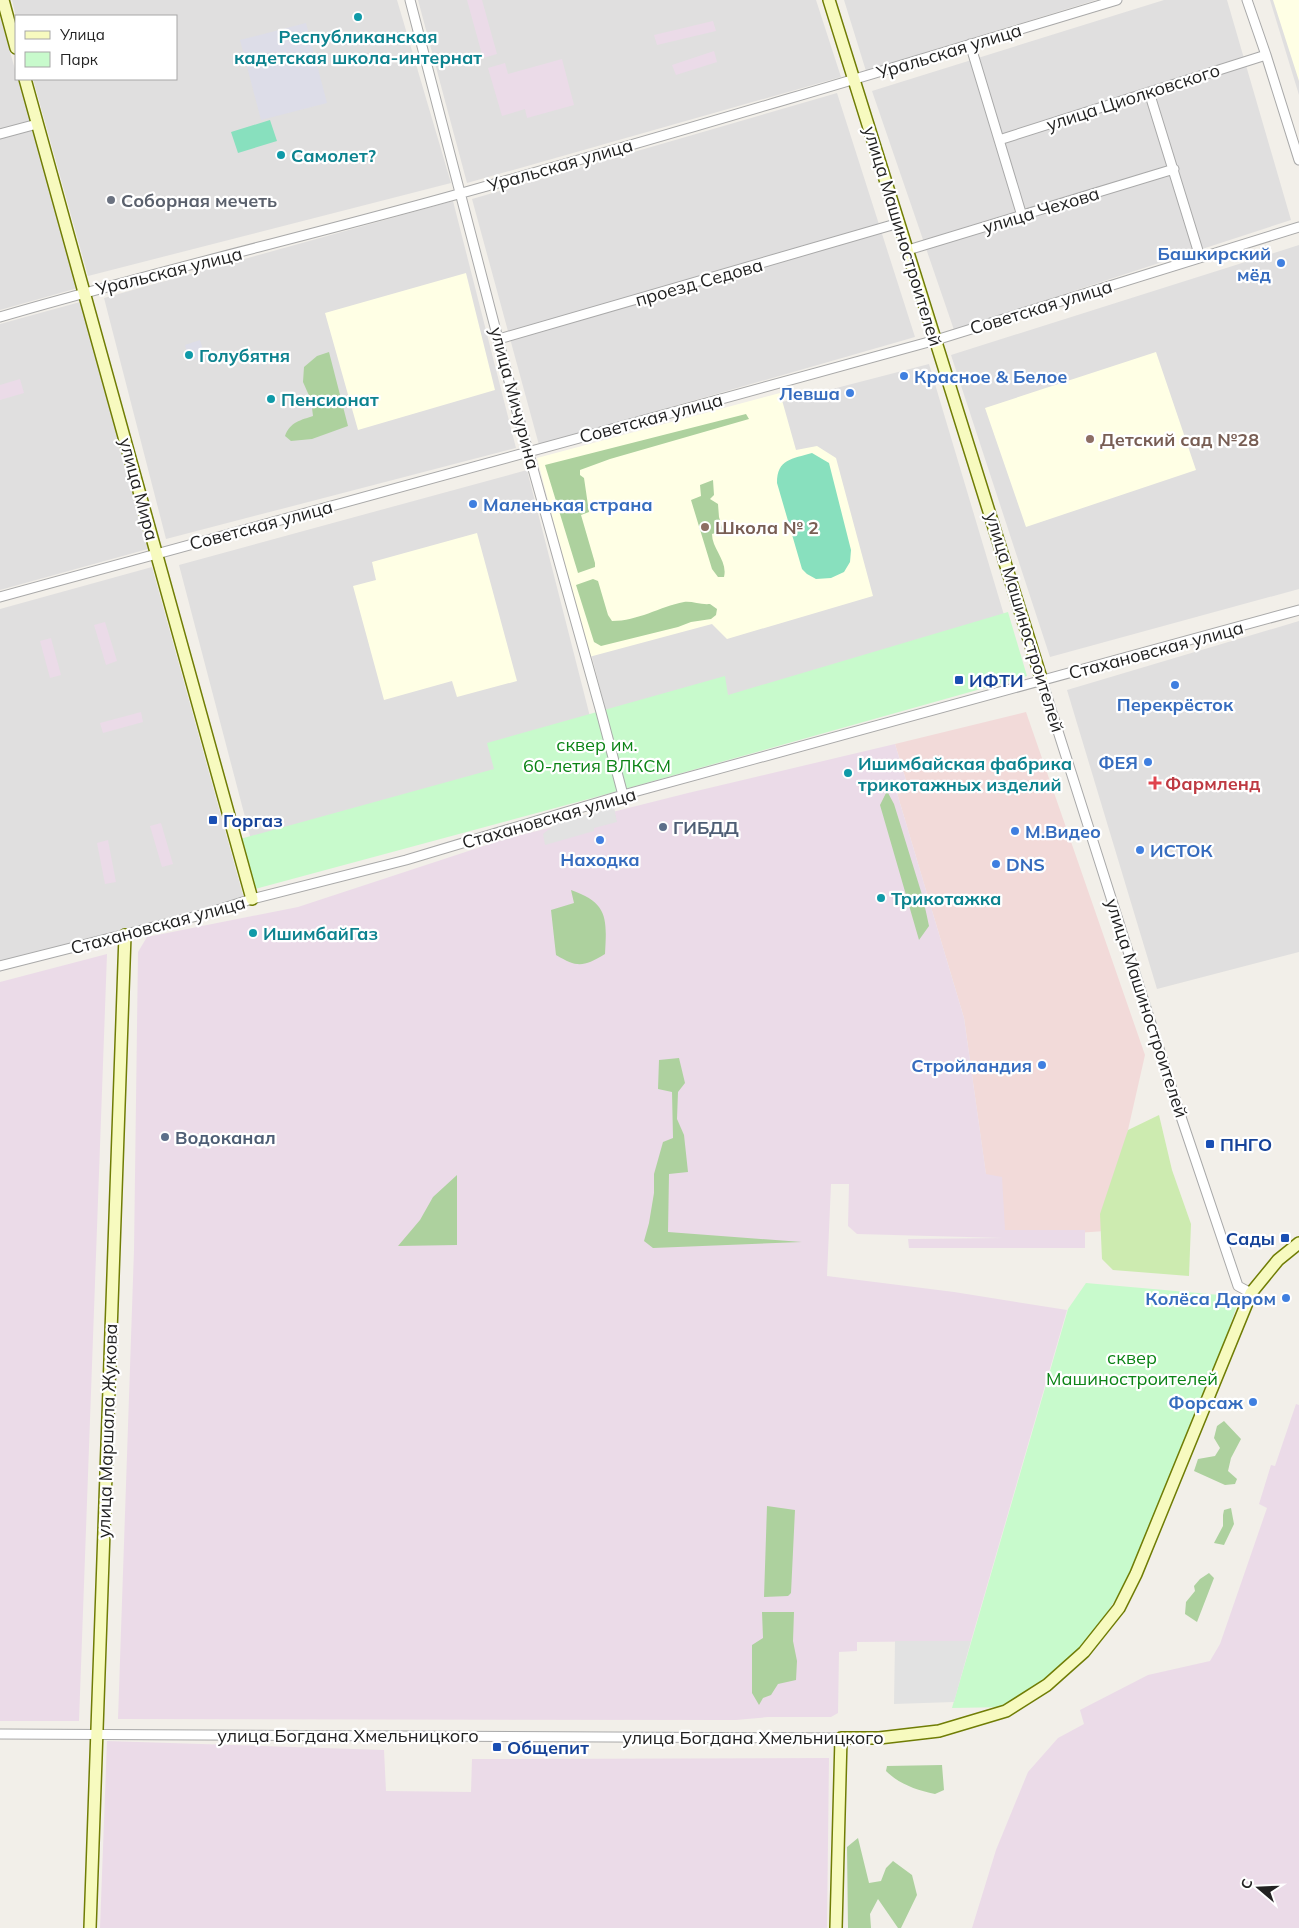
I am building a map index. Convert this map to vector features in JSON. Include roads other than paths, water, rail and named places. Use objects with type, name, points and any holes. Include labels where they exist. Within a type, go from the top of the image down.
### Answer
[{"type":"street","points":[[4,0],[15,44]]},
{"type":"street","name":"улица Мичурина","points":[[410,0],[462,193],[528,452],[623,795]]},
{"type":"street","name":"улица Машиностроителей","points":[[829,0],[1177,1105],[1238,1286],[1251,1292]]},
{"type":"street","name":"Уральская улица","points":[[0,317],[85,292],[259,248],[462,193],[831,88],[1116,0]]},
{"type":"street","points":[[1247,0],[1299,160]]},
{"type":"street","points":[[970,44],[1022,216]]},
{"type":"street","name":"улица Циолковского","points":[[999,140],[1266,55]]},
{"type":"street","name":"улица Мира","points":[[24,80],[85,292],[252,899]]},
{"type":"street","points":[[1149,92],[1200,257]]},
{"type":"street","points":[[0,134],[37,124]]},
{"type":"street","name":"улица Чехова","points":[[908,250],[1174,170]]},
{"type":"street","name":"проезд Седова","points":[[499,339],[899,223]]},
{"type":"street","name":"Советская улица","points":[[0,597],[936,340],[1299,227]]},
{"type":"street","name":"Стахановская улица","points":[[0,966],[125,935],[205,914],[252,899],[406,860],[623,795],[1299,610]]},
{"type":"street","name":"улица Маршала Жукова","points":[[90,1928],[125,935]]},
{"type":"street","name":"улица Богдана Хмельницкого","points":[[0,1734],[879,1738],[939,1730],[1006,1712],[1047,1685],[1084,1652],[1119,1608],[1136,1574],[1251,1292],[1278,1260],[1299,1243]]},
{"type":"street","points":[[836,1928],[841,1738]]},
{"type":"place","name":"Республиканская кадетская школа-интернат","points":[[358,17]]},
{"type":"place","name":"Самолет?","points":[[281,155]]},
{"type":"place","name":"Соборная мечеть","points":[[111,200]]},
{"type":"place","name":"Башкирский мёд","points":[[1281,263]]},
{"type":"place","name":"Голубятня","points":[[189,355]]},
{"type":"place","name":"Красное & Белое","points":[[904,376]]},
{"type":"place","name":"Левша","points":[[850,393]]},
{"type":"place","name":"Пенсионат","points":[[271,399]]},
{"type":"place","name":"Детский сад №28","points":[[1090,439]]},
{"type":"place","name":"Маленькая страна","points":[[473,504]]},
{"type":"place","name":"Школа № 2","points":[[705,527]]},
{"type":"place","name":"ИФТИ","points":[[959,680]]},
{"type":"place","name":"Перекрёсток","points":[[1175,685]]},
{"type":"place","name":"ФЕЯ","points":[[1148,762]]},
{"type":"place","name":"Ишимбайская фабрика трикотажных изделий","points":[[848,773]]},
{"type":"place","name":"Фармленд","points":[[1155,783]]},
{"type":"place","name":"Горгаз","points":[[213,820]]},
{"type":"place","name":"ГИБДД","points":[[663,827]]},
{"type":"place","name":"М.Видео","points":[[1015,831]]},
{"type":"place","name":"Находка","points":[[600,840]]},
{"type":"place","name":"ИСТОК","points":[[1140,850]]},
{"type":"place","name":"DNS","points":[[996,864]]},
{"type":"place","name":"Трикотажка","points":[[881,898]]},
{"type":"place","name":"ИшимбайГаз","points":[[253,933]]},
{"type":"place","name":"Стройландия","points":[[1042,1065]]},
{"type":"place","name":"Водоканал","points":[[165,1137]]},
{"type":"place","name":"ПНГО","points":[[1210,1144]]},
{"type":"place","name":"Сады","points":[[1285,1238]]},
{"type":"place","name":"Колёса Даром","points":[[1286,1298]]},
{"type":"place","name":"Форсаж","points":[[1253,1402]]},
{"type":"place","name":"Общепит","points":[[497,1747]]},
{"type":"park label","name":"сквер им. 60-летия ВЛКСМ","points":[[597,754]]},
{"type":"park label","name":"сквер Машиностроителей","points":[[1132,1367]]}]
